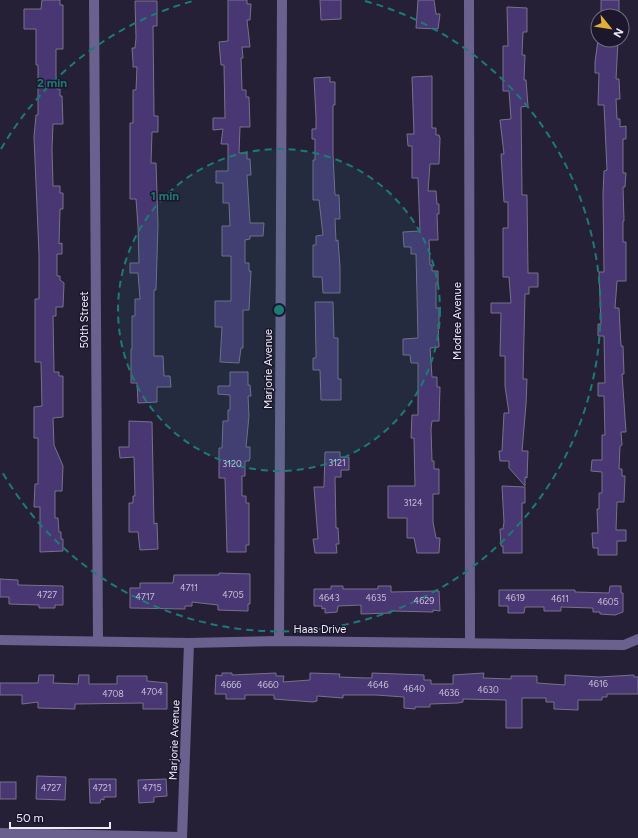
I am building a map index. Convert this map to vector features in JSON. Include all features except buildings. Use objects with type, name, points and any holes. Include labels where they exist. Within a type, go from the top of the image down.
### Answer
[{"type":"street","name":"50th Street","points":[[94,0],[98,641]]},
{"type":"street","name":"Marjorie Avenue","points":[[279,641],[282,0]]},
{"type":"street","name":"Modree Avenue","points":[[469,0],[470,642]]},
{"type":"street","name":"Haas Drive","points":[[0,640],[189,643],[279,641],[470,642],[624,645],[638,639]]},
{"type":"street","name":"Marjorie Avenue","points":[[182,837],[189,643]]},
{"type":"street","points":[[0,834],[182,837]]}]
